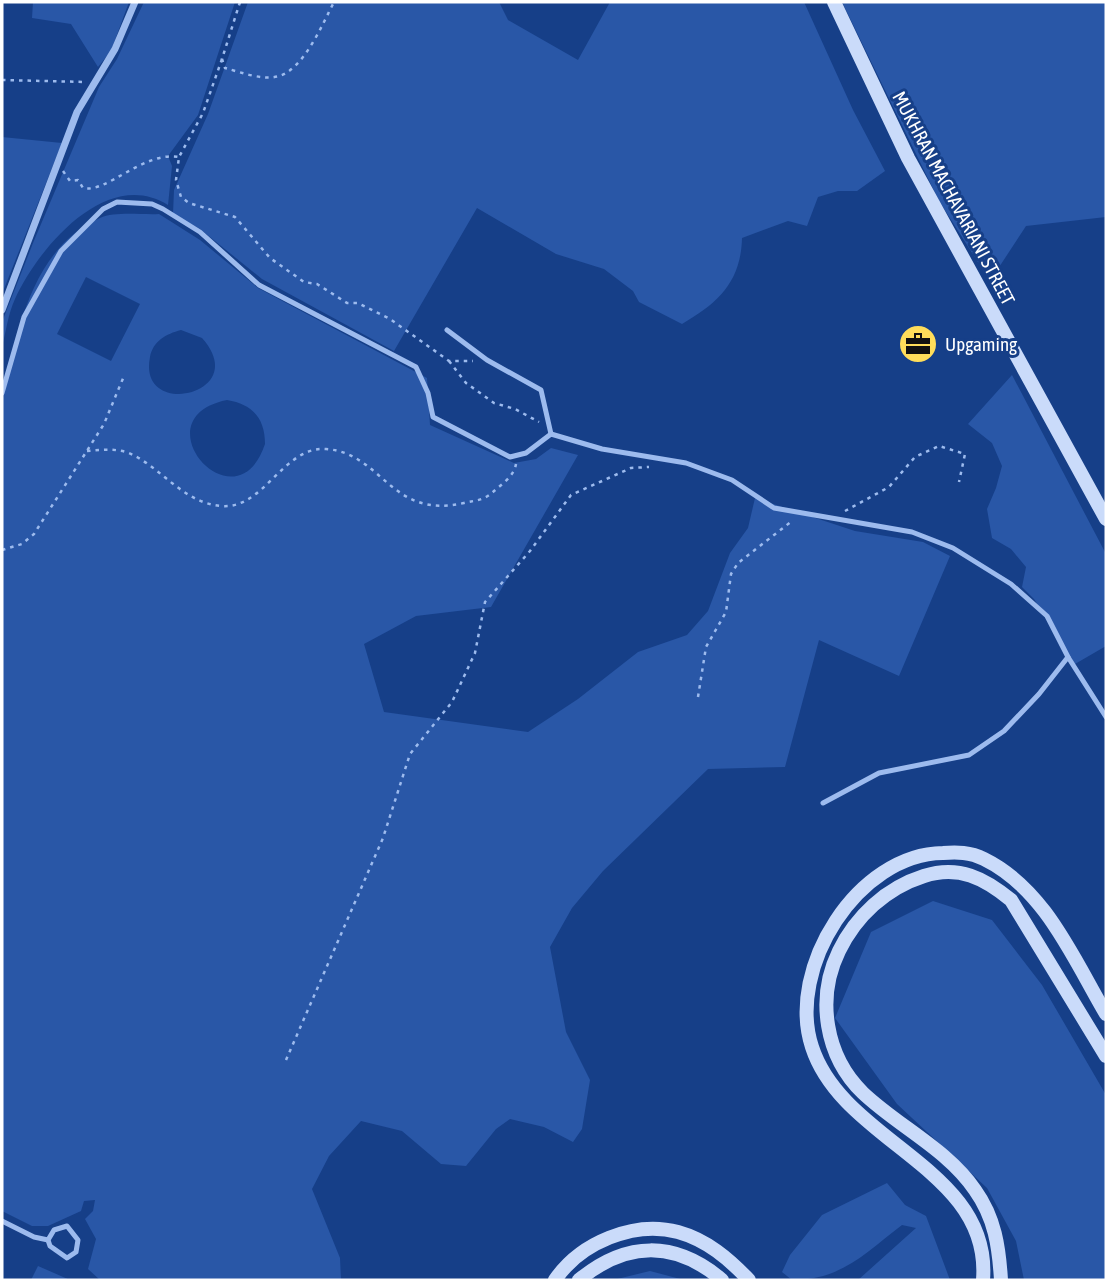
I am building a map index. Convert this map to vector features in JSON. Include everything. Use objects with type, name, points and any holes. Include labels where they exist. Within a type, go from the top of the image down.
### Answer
[{"type":"main road","name":"MUKHRAN MACHAVARIANI STREET","points":[[834,2],[908,158],[1106,519]]},
{"type":"main road","points":[[983,1280],[985,1258],[978,1229],[962,1205],[841,1098],[824,1075],[811,1046],[807,1021],[806,1001],[816,961],[834,925],[858,892],[878,874],[905,860],[935,853],[965,852],[981,857],[1021,883],[1053,922],[1106,1014]]},
{"type":"main road","points":[[1001,1280],[999,1246],[991,1216],[974,1189],[934,1148],[862,1092],[846,1070],[826,1024],[825,992],[832,964],[845,939],[872,906],[905,883],[933,874],[959,872],[974,876],[989,882],[1011,900],[1106,1056]]},
{"type":"main road","points":[[555,1280],[596,1243],[617,1235],[659,1229],[678,1232],[713,1248],[748,1280]]},
{"type":"main road","points":[[579,1280],[631,1251],[656,1250],[671,1252],[704,1265],[722,1280]]},
{"type":"street","points":[[2,310],[78,112],[93,82],[116,50],[135,2]]},
{"type":"lane","points":[[2,393],[24,317],[61,251],[103,209],[117,202],[152,204],[200,232],[259,285],[416,367],[428,393],[433,417],[510,457],[517,457],[550,431]]},
{"type":"lane","points":[[447,330],[487,360],[541,390],[550,431]]},
{"type":"lane","points":[[550,431],[602,449],[686,463],[732,480],[774,508],[912,532],[953,548],[1011,584],[1047,616],[1068,657],[1106,718]]},
{"type":"lane","points":[[823,803],[879,773],[969,755],[1004,731],[1040,694],[1068,657]]},
{"type":"lane","points":[[2,1221],[34,1237],[48,1240]]},
{"type":"lane","points":[[67,1226],[78,1240],[76,1252],[67,1258],[50,1246],[48,1240],[54,1230],[67,1226]]},
{"type":"path","points":[[240,2],[203,113],[179,157],[176,180],[181,197],[189,203],[235,217],[270,258],[304,282],[317,284],[347,303],[366,306],[390,319],[449,361],[466,383],[494,403],[515,409],[550,431]]},
{"type":"path","points":[[222,59],[225,68],[241,72],[278,76],[290,71],[313,44],[334,2]]},
{"type":"path","points":[[2,80],[93,82]]},
{"type":"path","points":[[58,168],[70,180],[78,180],[88,189],[96,188],[134,166],[158,158],[179,157]]},
{"type":"path","points":[[449,361],[487,360]]},
{"type":"path","points":[[2,550],[22,544],[34,534],[104,424],[124,376]]},
{"type":"path","points":[[826,516],[870,499],[889,487],[915,457],[939,446],[965,454],[959,482]]},
{"type":"path","points":[[87,451],[112,449],[131,454],[185,493],[220,506],[235,505],[251,496],[302,454],[314,450],[325,449],[355,457],[407,498],[444,506],[484,499],[511,476],[517,457]]},
{"type":"path","points":[[286,1060],[383,838],[410,754],[452,702],[475,653],[485,602],[530,551],[571,495],[631,468],[659,466]]},
{"type":"path","points":[[698,697],[706,646],[726,612],[731,574],[738,563],[800,514]]},
{"type":"shaded area","points":[[33,2],[129,2],[111,51],[98,67],[71,24],[32,18]]},
{"type":"shaded area","points":[[144,2],[235,2],[198,115],[168,156],[172,166],[168,205],[145,196],[121,196],[98,205],[76,219],[39,258],[25,279],[13,305],[2,347],[2,322],[33,243],[99,87],[117,59]]},
{"type":"shaded area","points":[[248,2],[499,2],[508,20],[578,60],[610,2],[804,2],[853,110],[885,171],[857,191],[838,191],[818,197],[807,226],[788,221],[742,238],[737,267],[725,290],[706,308],[682,324],[639,302],[633,291],[604,269],[556,254],[477,208],[394,351],[262,279],[200,229],[173,214],[174,190],[208,114]]},
{"type":"shaded area","points":[[842,2],[1106,2],[1106,217],[1026,226],[990,281],[939,201]]},
{"type":"shaded area","points":[[2,137],[62,143],[2,294]]},
{"type":"shaded area","points":[[121,214],[159,214],[200,240],[258,288],[427,378],[430,425],[514,463],[536,459],[551,448],[578,455],[491,607],[416,616],[364,644],[384,712],[528,732],[578,699],[638,652],[687,635],[708,611],[730,553],[748,528],[755,498],[855,531],[923,542],[950,556],[899,676],[819,640],[785,767],[708,769],[603,871],[572,908],[550,947],[566,1032],[590,1080],[582,1129],[573,1142],[544,1127],[510,1119],[496,1129],[466,1166],[441,1164],[402,1131],[361,1121],[329,1156],[312,1189],[340,1258],[341,1280],[100,1280],[88,1269],[96,1239],[85,1219],[93,1211],[95,1200],[84,1201],[81,1211],[48,1226],[32,1226],[2,1211],[2,402],[13,350],[30,297],[42,272],[57,251],[76,232],[100,218]],"holes":[[[86,277],[140,304],[111,361],[57,334]],[[181,330],[202,338],[214,358],[214,374],[205,386],[174,394],[160,389],[151,377],[150,357],[154,347],[165,336]],[[227,400],[243,405],[255,414],[263,427],[265,444],[251,468],[234,476],[217,473],[201,461],[192,445],[191,427],[202,411]]]},
{"type":"shaded area","points":[[1012,375],[1106,554],[1106,646],[1075,664],[1034,599],[1022,587],[1026,567],[1011,549],[992,538],[987,509],[1002,466],[992,443],[968,424]]},
{"type":"shaded area","points":[[933,901],[992,920],[1042,985],[1106,1095],[1106,1280],[1024,1280],[1016,1241],[987,1188],[897,1104],[835,1018],[871,932]]},
{"type":"shaded area","points":[[887,1183],[905,1205],[926,1216],[950,1280],[858,1280],[916,1228],[902,1225],[864,1255],[839,1270],[810,1279],[792,1280],[782,1272],[790,1255],[822,1215]]},
{"type":"shaded area","points":[[38,1266],[70,1280],[31,1280]]},
{"type":"shaded area","points":[[650,1271],[684,1280],[613,1280]]},
{"type":"place","name":"Upgaming","points":[[918,344]]}]
